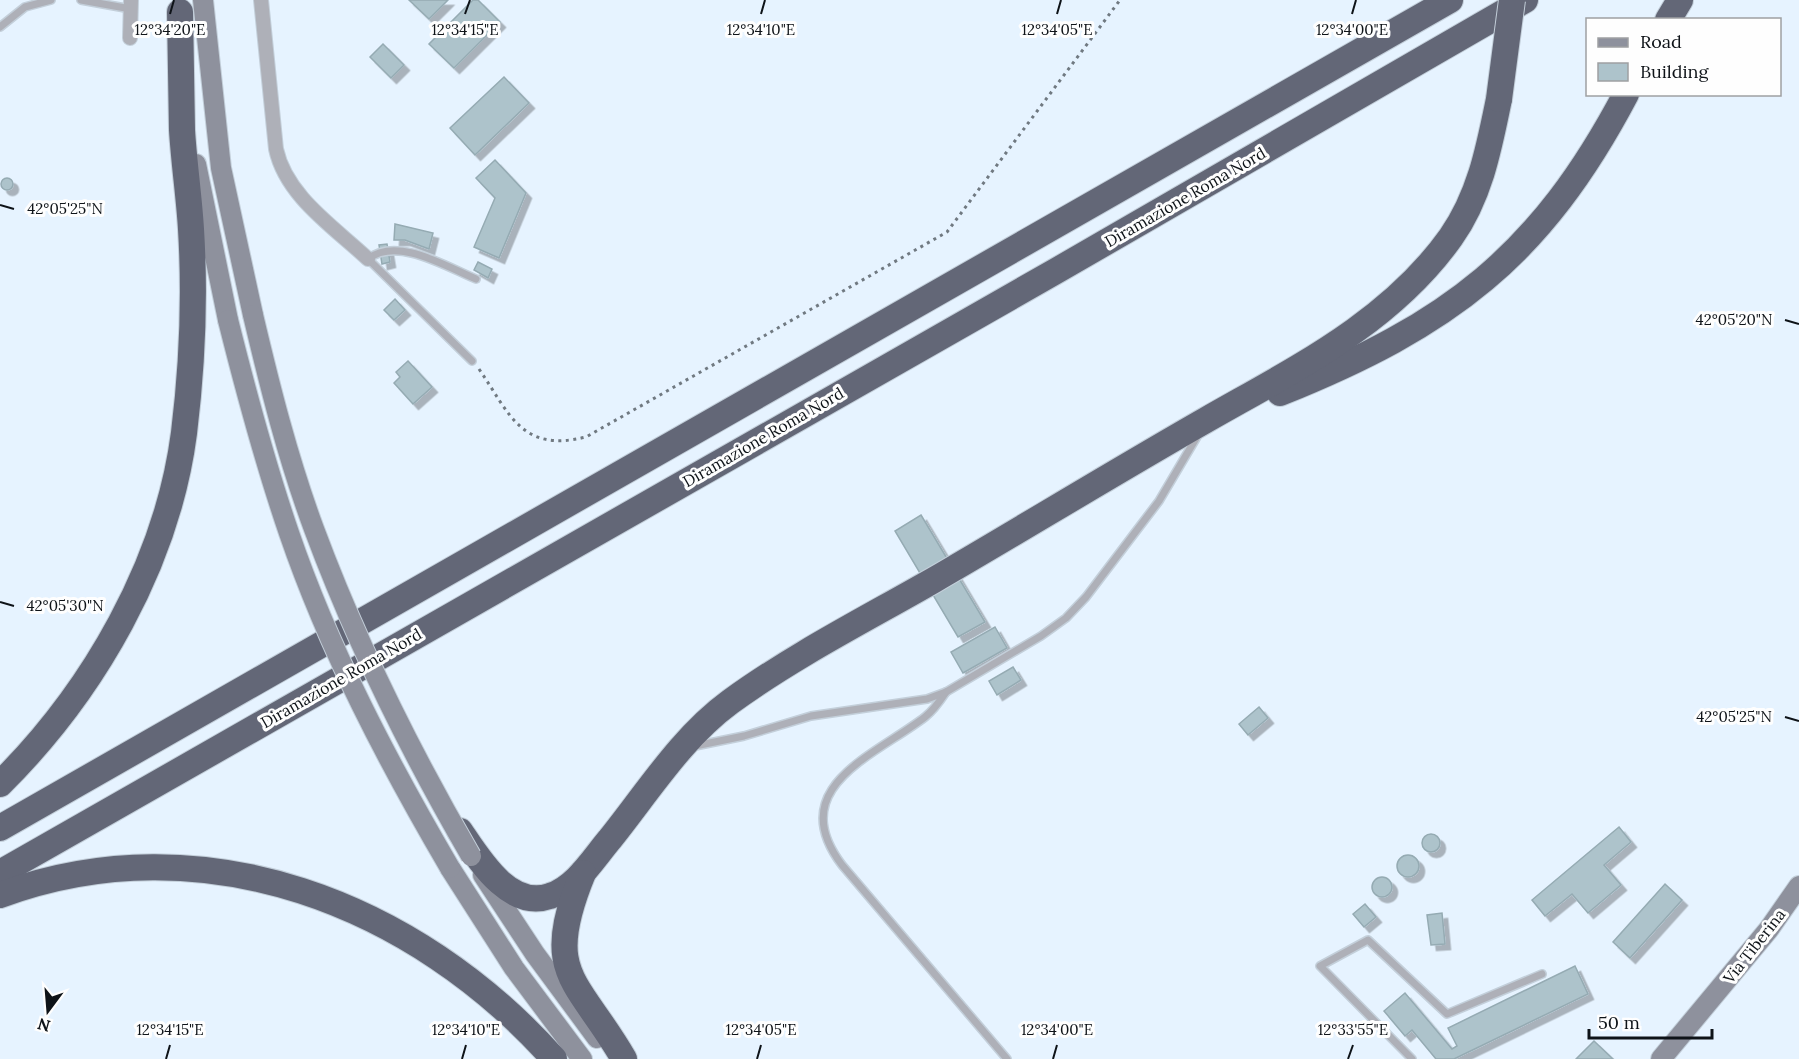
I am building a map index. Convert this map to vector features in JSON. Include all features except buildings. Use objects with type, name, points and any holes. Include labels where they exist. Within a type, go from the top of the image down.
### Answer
[{"type":"highway","points":[[0,828],[1450,0]]},
{"type":"highway","points":[[439,801],[488,870],[521,896],[536,898],[550,896],[564,889],[584,870],[708,720],[736,698],[826,642],[1355,332],[1398,296],[1437,255],[1461,222],[1480,179],[1499,99],[1512,0]]},
{"type":"highway","name":"Diramazione Roma Nord","points":[[0,873],[1056,271],[1525,0]]},
{"type":"highway","points":[[1669,18],[1680,0]]},
{"type":"highway","points":[[0,784],[47,734],[104,651],[153,553],[176,477],[188,389],[191,291],[191,231],[182,131],[179,6]]},
{"type":"highway","points":[[1207,420],[1366,357],[1429,321],[1483,283],[1524,243],[1573,185],[1601,141],[1625,96]]},
{"type":"highway","points":[[0,895],[70,876],[132,869],[219,871],[281,883],[355,910],[419,944],[493,1001],[554,1059]]},
{"type":"highway","points":[[584,870],[573,897],[566,925],[565,961],[576,990],[624,1059]]},
{"type":"main road","points":[[203,0],[221,168],[254,315],[288,450],[313,527],[347,614],[439,801],[471,856],[535,954],[613,1059]]},
{"type":"main road","points":[[179,6],[197,172],[228,320],[264,457],[290,536],[324,624],[375,731],[450,868],[514,968],[582,1059]]},
{"type":"main road","name":"Via Tiberina","points":[[1661,1059],[1769,929],[1799,886]]},
{"type":"street","points":[[261,0],[276,149],[282,169],[298,194],[368,259]]},
{"type":"street","points":[[130,38],[131,4]]},
{"type":"lane","points":[[0,27],[25,7],[51,0]]},
{"type":"lane","points":[[81,0],[131,4]]},
{"type":"lane","points":[[472,361],[368,259],[384,251],[405,252],[476,279]]},
{"type":"lane","points":[[683,748],[744,736],[811,716],[906,704],[946,692],[1041,636],[1078,606],[1159,501],[1207,420]]},
{"type":"lane","points":[[946,692],[923,718],[875,749],[842,775],[827,801],[824,825],[830,846],[843,865],[1007,1059]]},
{"type":"lane","points":[[1412,1059],[1320,966],[1368,940],[1447,1014],[1542,974]]},
{"type":"path","points":[[472,361],[506,414],[525,432],[542,439],[560,442],[600,431],[947,232],[1120,0]]}]
